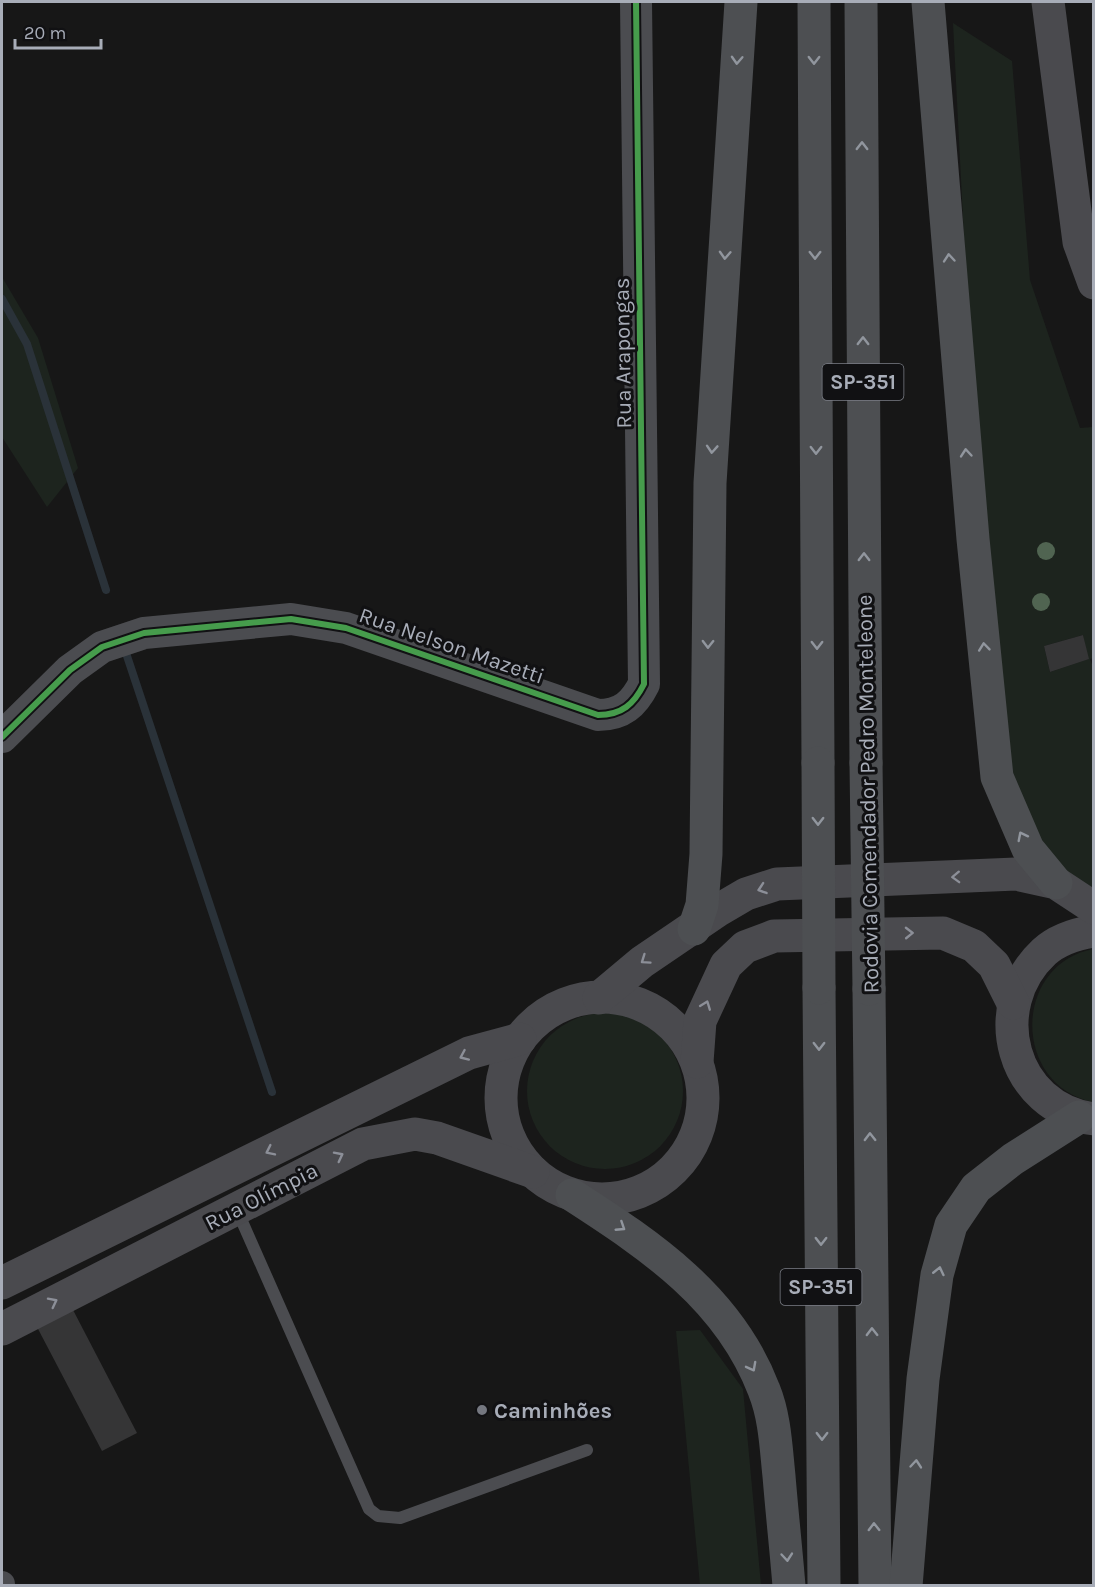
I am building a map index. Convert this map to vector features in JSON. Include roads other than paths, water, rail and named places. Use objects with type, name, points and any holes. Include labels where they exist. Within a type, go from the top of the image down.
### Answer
[{"type":"main road","points":[[694,928],[702,905],[706,854],[710,483],[741,2]]},
{"type":"main road","name":"Rodovia Comendador Pedro Monteleone","points":[[814,2],[824,1586]]},
{"type":"main road","name":"Rodovia Comendador Pedro Monteleone","points":[[861,2],[875,1586]]},
{"type":"main road","points":[[928,2],[972,528],[997,777],[1028,849],[1056,883],[1094,908]]},
{"type":"main road","points":[[1048,2],[1079,242],[1094,283]]},
{"type":"main road","points":[[599,998],[642,962],[746,894],[777,884],[1016,874],[1056,883]]},
{"type":"main road","points":[[1086,1118],[1053,1105],[1032,1085],[1017,1060],[1011,1032],[1013,1003],[1024,974],[1045,951],[1071,936],[1094,931]]},
{"type":"main road","points":[[697,1062],[700,1021],[726,965],[745,947],[774,936],[943,933],[974,946],[994,965],[1013,1003]]},
{"type":"main road","points":[[572,1195],[604,1200],[637,1193],[665,1177],[687,1152],[700,1122],[703,1089],[697,1062],[684,1038],[666,1018],[642,1004],[615,997],[589,997],[562,1004],[545,1014],[520,1039],[508,1061],[501,1090],[503,1120],[514,1148],[532,1172],[551,1186],[572,1195],[640,1239],[701,1290],[740,1344],[765,1391],[776,1440],[789,1586]]},
{"type":"main road","name":"Rua Olímpia","points":[[2,1283],[469,1053],[520,1039]]},
{"type":"main road","points":[[906,1586],[923,1379],[937,1275],[951,1226],[976,1188],[1013,1159],[1086,1118]]},
{"type":"main road","name":"Rua Olímpia","points":[[2,1329],[363,1144],[415,1134],[437,1138],[532,1172]]},
{"type":"street","name":"Rua Arapongas","points":[[634,700],[644,684],[636,2]]},
{"type":"street","name":"Rua Nelson Mazetti","points":[[2,737],[70,670],[102,647],[144,633],[291,619],[346,628],[598,715],[613,715],[634,700]]},
{"type":"lane","points":[[236,1208],[369,1509],[378,1516],[400,1518],[587,1450]]},
{"type":"waterway","points":[[2,299],[27,344],[106,590]]},
{"type":"waterway","points":[[125,650],[272,1092]]},
{"type":"place","name":"Caminhões","points":[[482,1410]]}]
